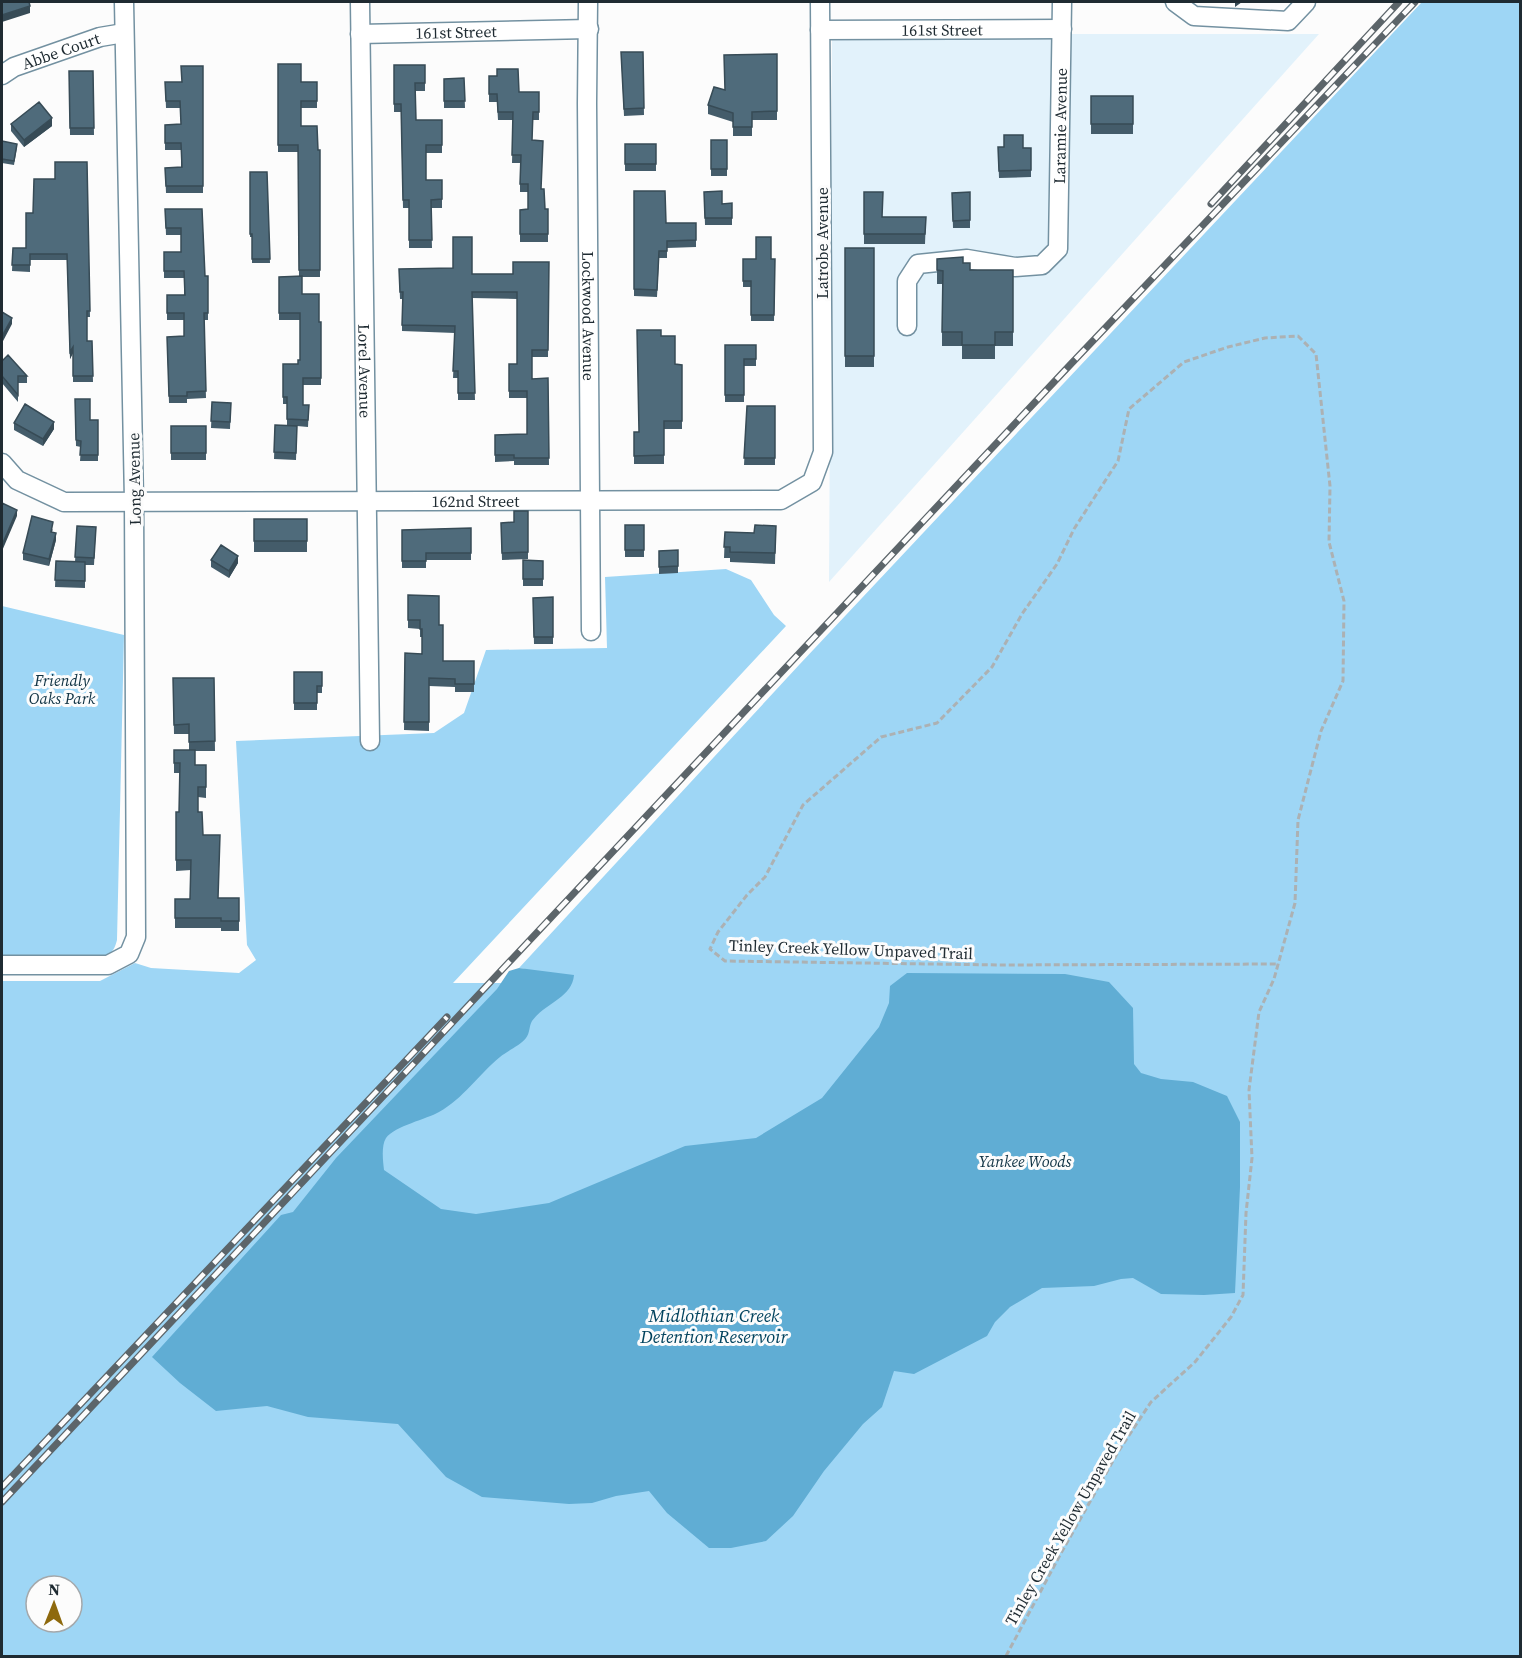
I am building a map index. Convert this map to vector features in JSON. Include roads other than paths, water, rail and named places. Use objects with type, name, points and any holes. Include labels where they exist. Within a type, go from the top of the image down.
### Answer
[{"type":"street","name":"Long Avenue","points":[[2,965],[108,965],[129,954],[136,937],[134,501],[124,2]]},
{"type":"street","name":"Lorel Avenue","points":[[360,2],[370,741]]},
{"type":"street","name":"Lockwood Avenue","points":[[588,2],[591,631]]},
{"type":"street","name":"Latrobe Avenue","points":[[812,482],[823,452],[820,2]]},
{"type":"street","name":"Laramie Avenue","points":[[907,326],[907,281],[918,264],[967,259],[1015,267],[1042,265],[1058,249],[1062,2]]},
{"type":"street","points":[[1175,2],[1194,16],[1288,21],[1306,2]]},
{"type":"street","name":"161st Street","points":[[360,34],[589,29]]},
{"type":"street","name":"161st Street","points":[[820,30],[1062,29]]},
{"type":"street","name":"Abbe Court","points":[[2,75],[14,67],[100,37],[124,33]]},
{"type":"street","name":"162nd Street","points":[[2,463],[17,480],[64,502],[781,501],[812,482]]},
{"type":"water","name":"Midlothian Creek Detention Reservoir","points":[[519,968],[574,975],[572,983],[563,995],[532,1021],[524,1041],[492,1064],[448,1107],[396,1130],[384,1141],[384,1170],[441,1209],[476,1214],[549,1203],[685,1146],[756,1138],[822,1098],[879,1027],[889,1003],[890,986],[907,973],[1065,974],[1109,982],[1133,1008],[1134,1064],[1141,1073],[1161,1079],[1193,1082],[1227,1096],[1240,1122],[1240,1187],[1235,1293],[1161,1294],[1133,1278],[1094,1286],[1042,1288],[1010,1307],[995,1322],[987,1336],[914,1374],[894,1371],[882,1407],[863,1424],[824,1471],[793,1516],[766,1541],[731,1548],[709,1548],[667,1513],[649,1491],[616,1496],[592,1503],[569,1504],[482,1497],[446,1477],[398,1424],[308,1417],[267,1406],[216,1411],[180,1383],[152,1357],[281,1215],[293,1212],[336,1158],[497,989],[509,971]]},
{"type":"railway","points":[[1211,204],[1399,2]]},
{"type":"railway","points":[[2,1502],[1069,366],[1415,2]]},
{"type":"railway","points":[[2,1487],[447,1017]]},
{"type":"park label","name":"Friendly Oaks Park","points":[[62,689]]},
{"type":"park label","name":"Yankee Woods","points":[[1025,1161]]}]
